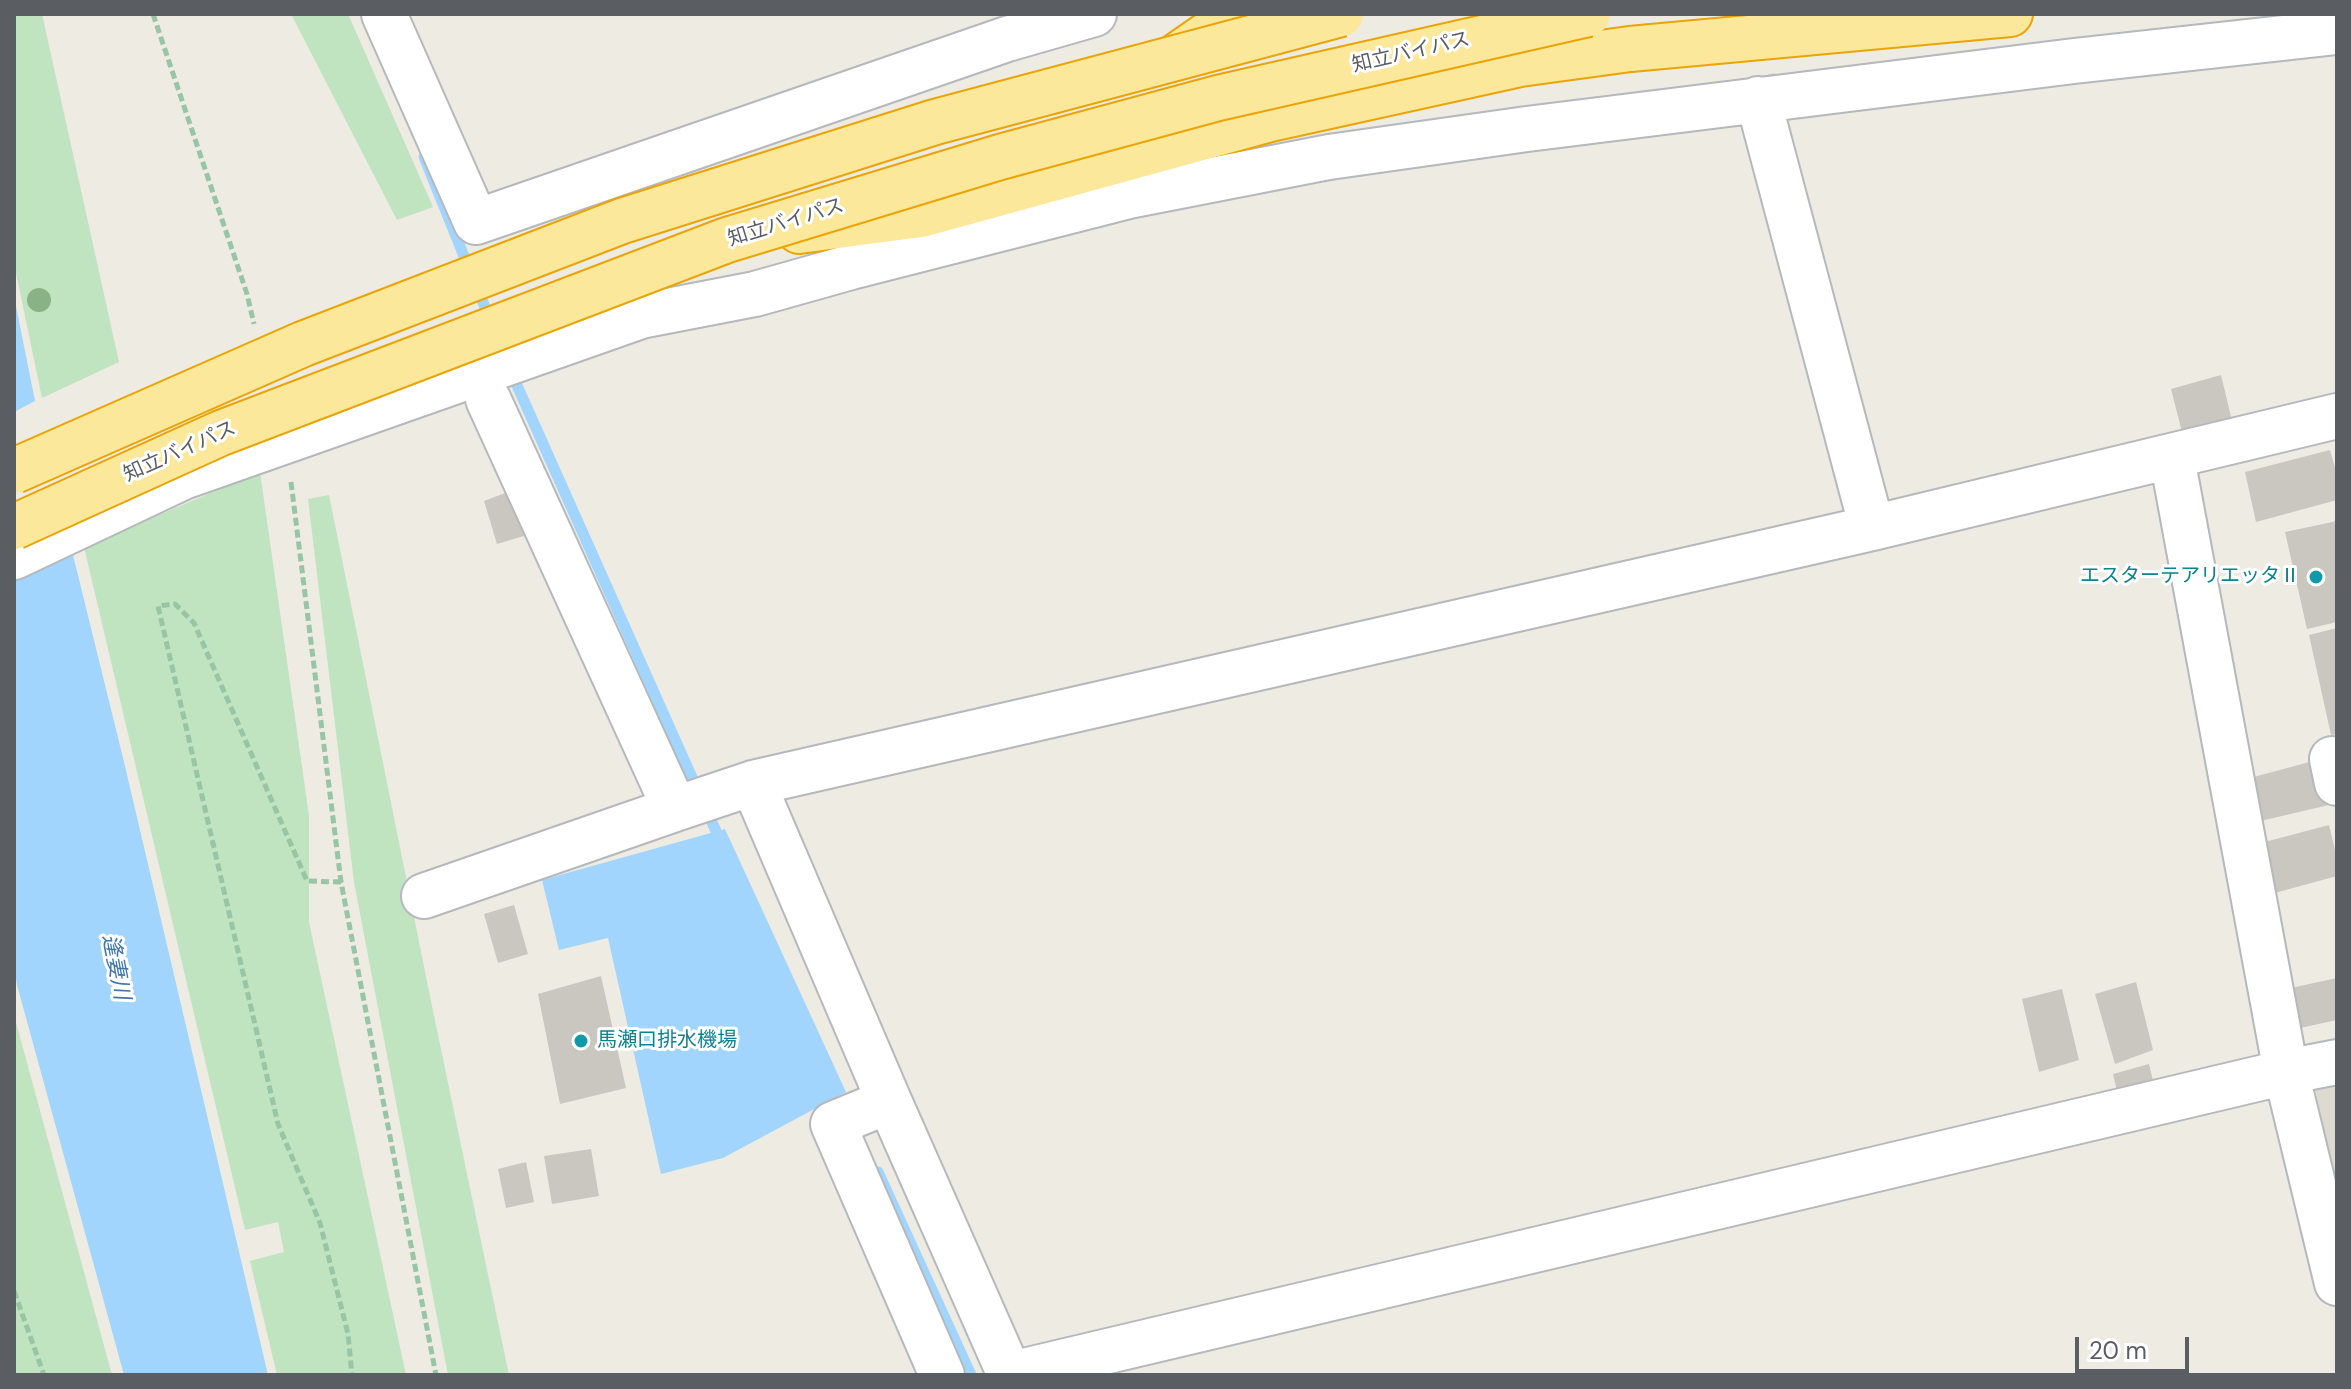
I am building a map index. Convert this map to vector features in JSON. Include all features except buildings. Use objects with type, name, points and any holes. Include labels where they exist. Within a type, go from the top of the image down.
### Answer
[{"type":"highway","points":[[1176,57],[1237,14]]},
{"type":"highway","points":[[14,471],[303,344],[622,221],[935,122],[1341,14]]},
{"type":"highway","name":"知立バイパス","points":[[14,527],[221,433],[727,240],[1000,157],[1218,98],[1449,43],[1588,14]]},
{"type":"highway","points":[[727,240],[921,215],[1270,119],[1520,64],[1630,49],[2010,14]]},
{"type":"street","points":[[384,14],[476,222],[1007,39],[1094,14]]},
{"type":"street","points":[[14,557],[183,477],[641,316],[755,294],[1129,196],[1329,157],[1758,99],[2337,32]]},
{"type":"street","points":[[1758,99],[1872,528]]},
{"type":"street","points":[[488,399],[675,809]]},
{"type":"street","points":[[424,896],[753,783],[1872,528],[2337,416]]},
{"type":"street","points":[[2172,458],[2286,1072],[2337,1283]]},
{"type":"street","points":[[753,783],[1009,1375],[2337,1062]]},
{"type":"street","points":[[889,1101],[833,1124],[942,1375]]},
{"type":"path","points":[[153,14],[247,294],[254,325]]},
{"type":"path","points":[[304,475],[290,481],[341,882],[436,1375]]},
{"type":"path","points":[[341,882],[307,881],[194,623],[175,604],[158,606],[278,1124],[320,1223],[348,1334],[352,1375]]},
{"type":"path","points":[[14,1291],[44,1375]]},
{"type":"shaded area","points":[[2337,1071],[2337,1195],[2313,1076]]},
{"type":"green space","points":[[14,14],[42,14],[119,362],[42,398],[14,263]]},
{"type":"green space","points":[[291,14],[348,14],[433,207],[397,220]]},
{"type":"green space","points":[[260,472],[309,816],[309,922],[406,1375],[277,1375],[250,1261],[284,1252],[278,1222],[245,1230],[84,547]]},
{"type":"green space","points":[[329,495],[509,1375],[448,1375],[354,882],[308,499]]},
{"type":"green space","points":[[14,1015],[112,1375],[14,1375]]},
{"type":"water","points":[[14,296],[35,401],[14,412]]},
{"type":"water","name":"逢妻川","points":[[73,555],[268,1375],[124,1375],[17,985],[14,965],[14,581]]},
{"type":"water","points":[[725,829],[846,1092],[723,1158],[661,1174],[608,938],[559,950],[542,880]]},
{"type":"waterway","points":[[424,157],[470,271]]},
{"type":"waterway","points":[[477,287],[491,323]]},
{"type":"waterway","points":[[511,372],[698,791]]},
{"type":"waterway","points":[[705,807],[721,842]]},
{"type":"waterway","points":[[878,1172],[971,1375]]},
{"type":"tunnel","points":[[1738,14],[1758,99]]},
{"type":"place","name":"エスターテアリエッタⅡ","points":[[2316,577]]},
{"type":"place","name":"馬瀬口排水機場","points":[[581,1041]]}]
